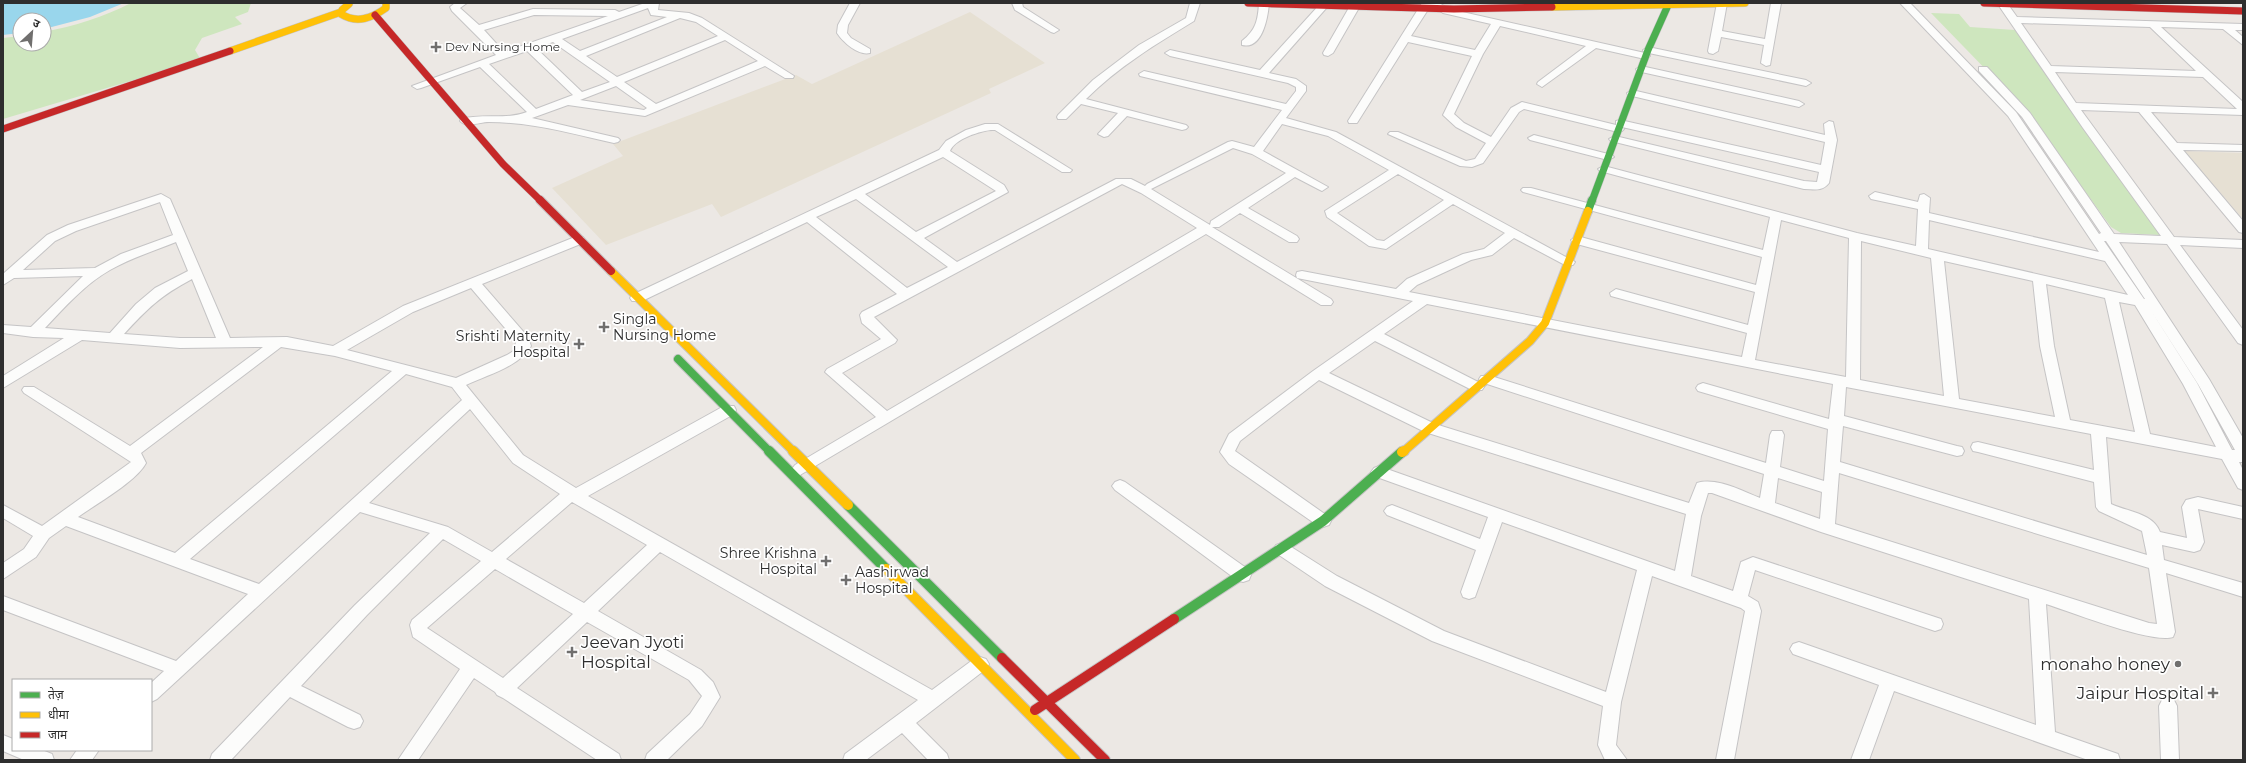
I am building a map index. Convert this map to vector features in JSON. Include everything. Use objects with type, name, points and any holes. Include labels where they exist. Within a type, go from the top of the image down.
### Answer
[{"type":"main road","points":[[1248,3],[1355,6],[1745,3]]},
{"type":"main road","points":[[1390,3],[1431,6],[1556,3]]},
{"type":"main road","points":[[1984,3],[2243,11]]},
{"type":"main road","points":[[2164,3],[2243,6]]},
{"type":"main road","points":[[3,129],[33,119],[76,109],[342,15],[350,4]]},
{"type":"main road","points":[[342,15],[365,21],[382,11],[389,4]]},
{"type":"main road","points":[[1029,714],[1243,575],[1323,521],[1530,341],[1545,322],[1647,53],[1669,4]]},
{"type":"main road","points":[[375,15],[430,82],[503,164],[570,244],[637,298],[1105,760]]},
{"type":"main road","points":[[410,76],[425,95]]},
{"type":"main road","points":[[684,346],[672,352],[1075,760]]},
{"type":"street","points":[[462,3],[455,7],[455,9],[477,29],[502,56]]},
{"type":"street","points":[[417,86],[654,3]]},
{"type":"street","points":[[654,3],[652,9],[654,13],[682,15],[699,20],[788,76]]},
{"type":"street","points":[[855,3],[842,25],[842,33],[847,40],[866,51]]},
{"type":"street","points":[[1017,3],[1018,8],[1023,12],[1054,30]]},
{"type":"street","points":[[1062,116],[1097,82],[1144,46],[1191,19],[1196,3]]},
{"type":"street","points":[[1246,43],[1262,26],[1264,3]]},
{"type":"street","points":[[1713,51],[1722,3]]},
{"type":"street","points":[[1766,63],[1768,43],[1776,3]]},
{"type":"street","points":[[1905,3],[2012,114],[2140,303],[2190,383],[2243,484]]},
{"type":"street","points":[[1916,3],[1988,74],[2026,115],[2156,306],[2204,382],[2243,451]]},
{"type":"street","points":[[2002,3],[2073,106],[2243,340]]},
{"type":"street","points":[[1262,74],[1318,4]]},
{"type":"street","points":[[1328,53],[1355,6]]},
{"type":"street","points":[[1353,121],[1405,38],[1431,6],[1593,45],[1647,53],[1806,83]]},
{"type":"street","points":[[477,29],[533,12],[624,13]]},
{"type":"street","points":[[579,55],[682,15]]},
{"type":"street","points":[[2015,20],[2243,27]]},
{"type":"street","points":[[1492,142],[1460,125],[1448,115],[1478,54],[1497,23]]},
{"type":"street","points":[[2152,24],[2243,108]]},
{"type":"street","points":[[2225,26],[2243,42]]},
{"type":"street","points":[[1717,33],[1768,43]]},
{"type":"street","points":[[520,119],[724,37]]},
{"type":"street","points":[[554,38],[656,109]]},
{"type":"street","points":[[1405,38],[1478,54]]},
{"type":"street","points":[[1542,84],[1593,45]]},
{"type":"street","points":[[529,47],[580,96]]},
{"type":"street","points":[[1170,53],[1262,74],[1301,86],[1301,91],[1256,152]]},
{"type":"street","points":[[566,101],[641,113],[656,109],[765,62]]},
{"type":"street","points":[[482,63],[534,113]]},
{"type":"street","points":[[1641,69],[1799,104]]},
{"type":"street","points":[[2048,69],[2206,74]]},
{"type":"street","points":[[1144,74],[1287,108]]},
{"type":"street","points":[[1632,93],[1831,140]]},
{"type":"street","points":[[1079,100],[1182,127]]},
{"type":"street","points":[[1394,134],[1464,164],[1472,164],[1479,161],[1515,110],[1522,105],[1618,130],[1813,186],[1820,186],[1823,183],[1831,140],[1829,124]]},
{"type":"street","points":[[2073,106],[2243,112]]},
{"type":"street","points":[[2142,108],[2243,229]]},
{"type":"street","points":[[1104,134],[1125,112]]},
{"type":"street","points":[[465,121],[482,118],[520,119],[614,140]]},
{"type":"street","points":[[1280,120],[1332,134],[1569,262]]},
{"type":"street","points":[[637,298],[944,152],[945,147],[953,141],[991,126],[998,128],[1066,170]]},
{"type":"street","points":[[1618,130],[1826,170]]},
{"type":"street","points":[[1534,138],[1608,157]]},
{"type":"street","points":[[1151,186],[1226,146],[1239,145],[1256,152],[1322,187]]},
{"type":"street","points":[[2173,146],[2243,148]]},
{"type":"street","points":[[916,238],[1002,192],[1000,187],[944,152]]},
{"type":"street","points":[[1398,169],[1331,211],[1331,214],[1373,243],[1386,245],[1453,199]]},
{"type":"street","points":[[1604,169],[1855,236],[2111,297],[2156,306]]},
{"type":"street","points":[[792,474],[1211,226],[1294,172]]},
{"type":"street","points":[[886,418],[832,372],[889,341],[888,337],[866,318],[870,313],[1120,180],[1126,181],[1211,226],[1326,302]]},
{"type":"street","points":[[1527,190],[1768,255]]},
{"type":"street","points":[[857,194],[956,267]]},
{"type":"street","points":[[1875,196],[1923,207],[2109,258]]},
{"type":"street","points":[[7,278],[51,238],[72,228],[157,199],[164,199],[178,237],[224,343]]},
{"type":"street","points":[[1922,251],[1923,207]]},
{"type":"street","points":[[1240,208],[1293,239]]},
{"type":"street","points":[[1748,362],[1776,215]]},
{"type":"street","points":[[808,217],[906,294]]},
{"type":"street","points":[[1399,294],[1412,282],[1467,258],[1488,252],[1514,232]]},
{"type":"street","points":[[1827,528],[1836,422],[1846,382],[1855,236]]},
{"type":"street","points":[[2095,236],[2243,244]]},
{"type":"street","points":[[33,333],[77,289],[97,272],[178,237]]},
{"type":"street","points":[[1577,240],[1761,290]]},
{"type":"street","points":[[335,351],[370,329],[408,309],[570,244]]},
{"type":"street","points":[[1937,256],[1952,403]]},
{"type":"street","points":[[7,278],[97,272]]},
{"type":"street","points":[[113,338],[141,307],[160,291],[194,273]]},
{"type":"street","points":[[1302,275],[1952,403],[2243,457]]},
{"type":"street","points":[[2039,280],[2047,346],[2064,424]]},
{"type":"street","points":[[457,383],[512,358],[520,353],[524,346],[523,340],[474,283]]},
{"type":"street","points":[[1616,293],[1754,331]]},
{"type":"street","points":[[2111,297],[2144,439]]},
{"type":"street","points":[[1323,521],[1234,460],[1227,452],[1234,438],[1318,374],[1425,299]]},
{"type":"street","points":[[3,329],[33,333],[180,343],[288,342],[335,351],[457,383],[518,459],[573,495],[933,700]]},
{"type":"street","points":[[1374,335],[1482,383],[1830,489]]},
{"type":"street","points":[[3,383],[78,336]]},
{"type":"street","points":[[131,452],[278,342]]},
{"type":"street","points":[[177,561],[403,369]]},
{"type":"street","points":[[1318,374],[1430,428],[1695,511]]},
{"type":"street","points":[[1703,388],[1957,451]]},
{"type":"street","points":[[3,572],[30,552],[43,534],[138,466],[140,461],[131,452],[29,390]]},
{"type":"street","points":[[152,693],[471,400]]},
{"type":"street","points":[[612,760],[503,690],[472,666],[419,632],[418,625],[493,559],[573,495],[730,410]]},
{"type":"street","points":[[1682,580],[1695,511],[1703,486],[1713,487],[1827,528],[2148,630],[2167,632],[2156,564],[2154,537],[2149,526],[2112,513],[2104,507],[2098,430]]},
{"type":"street","points":[[1767,506],[1777,435]]},
{"type":"street","points":[[1978,446],[2101,478]]},
{"type":"street","points":[[1832,465],[2243,590]]},
{"type":"street","points":[[1379,472],[1646,566],[1747,603],[1752,607],[1753,611],[1725,760]]},
{"type":"street","points":[[1120,486],[1243,575]]},
{"type":"street","points":[[2154,537],[2194,546],[2196,542],[2190,507],[2191,504],[2198,503],[2243,514]]},
{"type":"street","points":[[357,504],[442,531],[695,675],[707,687],[711,697],[704,710],[654,760]]},
{"type":"street","points":[[3,511],[43,534]]},
{"type":"street","points":[[1392,511],[1485,546]]},
{"type":"street","points":[[1469,592],[1497,514]]},
{"type":"street","points":[[66,519],[261,592]]},
{"type":"street","points":[[219,760],[361,610],[442,531]]},
{"type":"street","points":[[503,690],[658,544]]},
{"type":"street","points":[[1282,549],[1331,581],[1438,636],[1612,702]]},
{"type":"street","points":[[1739,600],[1747,567],[1753,563],[1935,624]]},
{"type":"street","points":[[1618,760],[1610,753],[1607,745],[1612,702],[1646,566]]},
{"type":"street","points":[[2037,594],[2046,737]]},
{"type":"street","points":[[3,602],[178,669]]},
{"type":"street","points":[[1800,649],[2111,760]]},
{"type":"street","points":[[852,760],[980,664]]},
{"type":"street","points":[[407,760],[472,666]]},
{"type":"street","points":[[1860,760],[1889,681]]},
{"type":"street","points":[[288,688],[354,721]]},
{"type":"street","points":[[2168,706],[2170,760]]},
{"type":"street","points":[[903,722],[940,760]]},
{"type":"street","points":[[23,751],[45,760]]},
{"type":"street","points":[[79,760],[89,751]]},
{"type":"shaded area","points":[[970,12],[1045,63],[989,89],[991,93],[721,217],[712,204],[606,245],[552,188],[623,156],[613,144],[796,75],[812,84]]},
{"type":"shaded area","points":[[2184,151],[2243,153],[2243,219]]},
{"type":"green space","points":[[131,3],[251,3],[248,12],[235,17],[242,24],[202,38],[195,50],[201,60],[3,119],[3,38],[12,37],[12,52],[52,52],[52,30],[110,13]]},
{"type":"green space","points":[[1931,13],[1959,14],[1970,27],[2015,30],[2160,235],[2121,233],[2111,227],[2027,112]]},
{"type":"water","points":[[3,3],[124,3],[90,17],[52,27],[52,12],[12,12],[12,34],[3,35]]},
{"type":"traffic: fast","points":[[1588,211],[1648,50],[1669,3]]},
{"type":"traffic: fast","points":[[678,359],[886,569]]},
{"type":"traffic: fast","points":[[1174,619],[1323,521],[1402,452]]},
{"type":"traffic: fast","points":[[848,505],[1002,658]]},
{"type":"traffic: slow","points":[[349,4],[342,10],[341,14],[358,20],[381,12],[386,8],[386,3]]},
{"type":"traffic: slow","points":[[1552,7],[1745,3]]},
{"type":"traffic: slow","points":[[230,51],[341,12]]},
{"type":"traffic: slow","points":[[1402,452],[1530,341],[1545,323],[1588,211]]},
{"type":"traffic: slow","points":[[611,271],[848,505]]},
{"type":"traffic: slow","points":[[886,569],[1075,760]]},
{"type":"traffic: jam","points":[[1248,3],[1454,9],[1552,7]]},
{"type":"traffic: jam","points":[[1984,3],[2243,11]]},
{"type":"traffic: jam","points":[[375,15],[503,164],[611,271]]},
{"type":"traffic: jam","points":[[3,129],[230,51]]},
{"type":"traffic: jam","points":[[1035,710],[1174,619]]},
{"type":"traffic: jam","points":[[1002,658],[1105,760]]},
{"type":"place","name":"Dev Nursing Home","points":[[436,47]]},
{"type":"place","name":"Singla Nursing Home","points":[[604,327]]},
{"type":"place","name":"Srishti Maternity Hospital","points":[[579,344]]},
{"type":"place","name":"Shree Krishna Hospital","points":[[826,561]]},
{"type":"place","name":"Aashirwad Hospital","points":[[846,580]]},
{"type":"place","name":"Jeevan Jyoti Hospital","points":[[572,652]]},
{"type":"place","name":"monaho honey","points":[[2178,664]]},
{"type":"place","name":"Jaipur Hospital","points":[[2213,693]]}]
